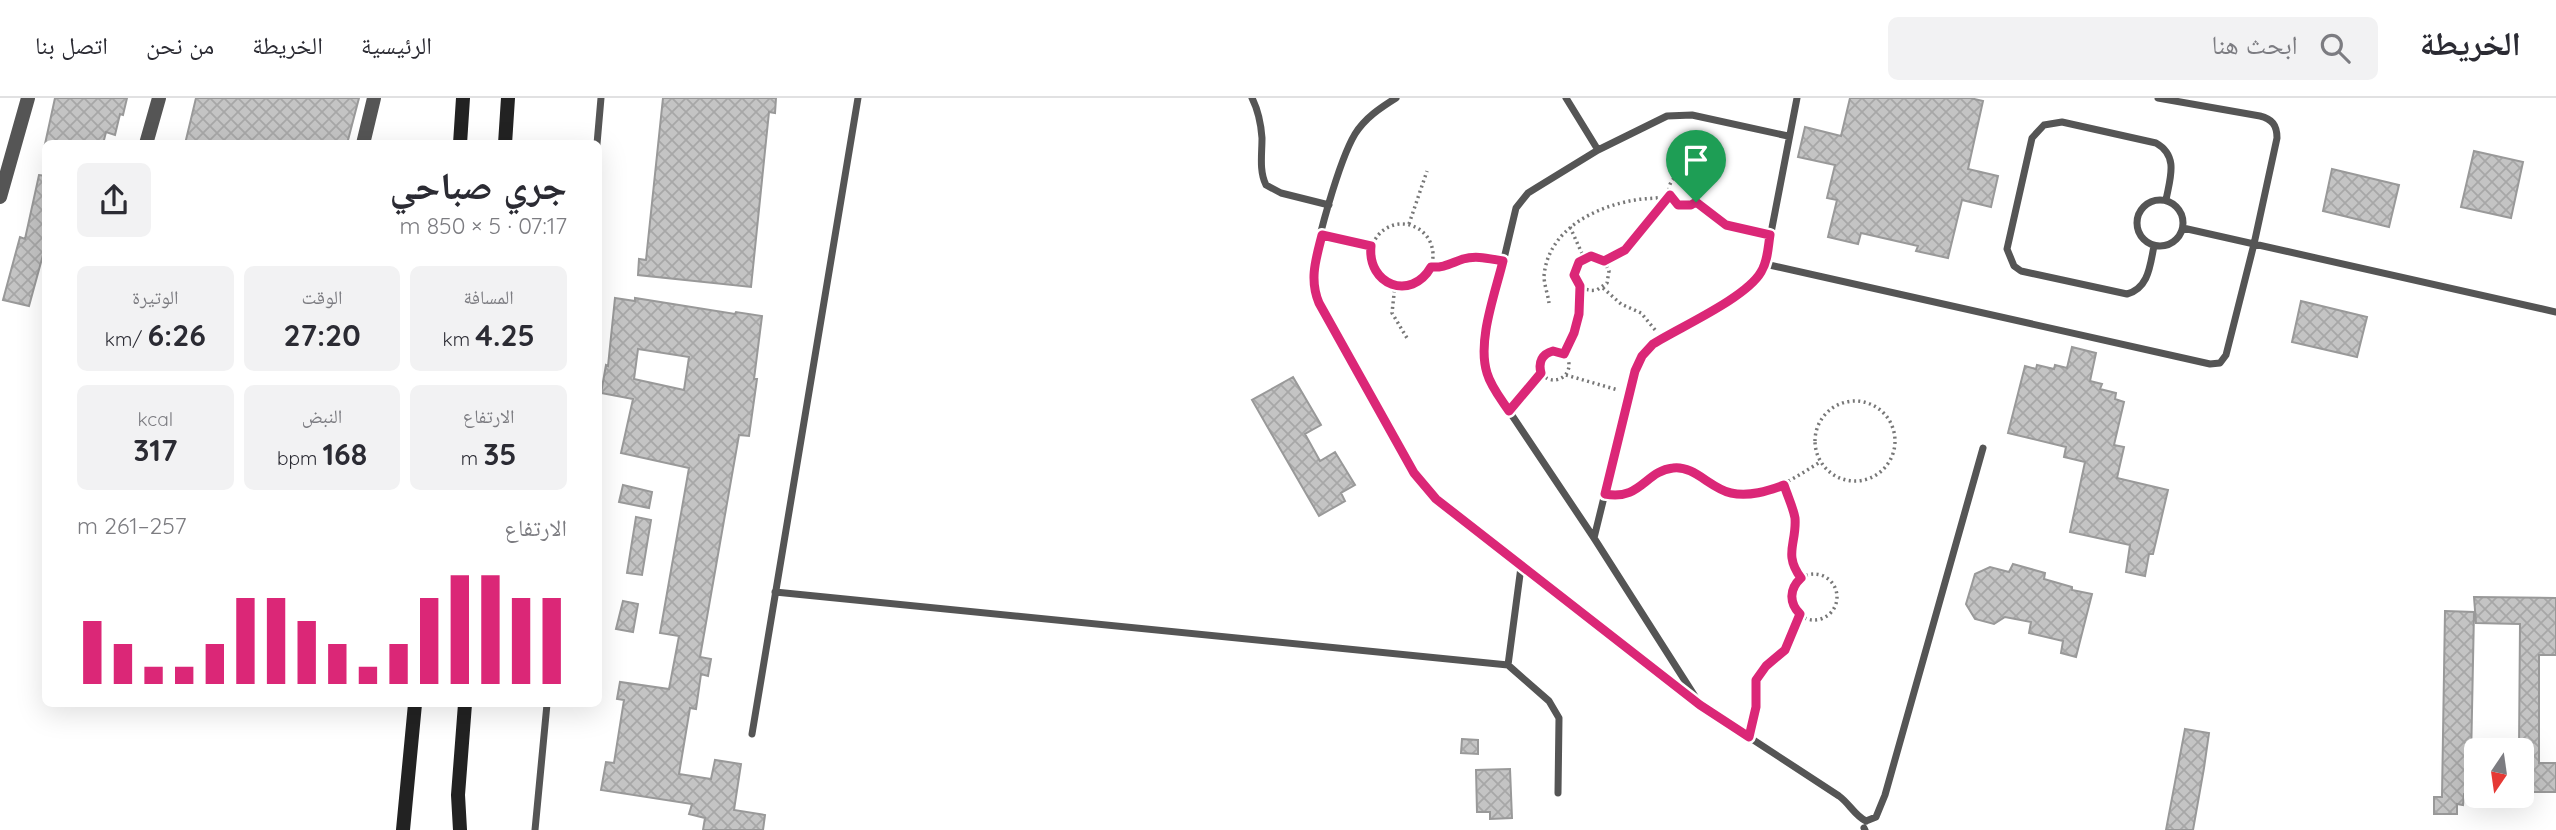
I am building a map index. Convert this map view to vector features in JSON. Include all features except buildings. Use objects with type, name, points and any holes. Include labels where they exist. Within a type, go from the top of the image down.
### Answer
[{"type":"main road","points":[[460,140],[463,98]]},
{"type":"main road","points":[[505,140],[508,98]]},
{"type":"main road","points":[[403,830],[415,707]]},
{"type":"main road","points":[[460,830],[458,795],[465,707]]},
{"type":"street","points":[[0,196],[28,98]]},
{"type":"street","points":[[147,140],[159,98]]},
{"type":"street","points":[[364,140],[374,98]]},
{"type":"lane","points":[[597,140],[601,98]]},
{"type":"lane","points":[[752,734],[858,98]]},
{"type":"lane","points":[[1252,98],[1261,126],[1262,173],[1266,185],[1281,193],[1329,205]]},
{"type":"lane","points":[[1395,98],[1367,119],[1354,136],[1329,205],[1313,275],[1315,294],[1414,473],[1436,499],[1700,705],[1844,800],[1865,827],[1876,817],[1885,795],[1983,448]]},
{"type":"lane","points":[[1566,98],[1598,150]]},
{"type":"lane","points":[[1594,538],[1635,371],[1642,356],[1661,338],[1743,291],[1756,279],[1765,264],[1797,98]]},
{"type":"lane","points":[[1765,264],[2215,365],[2224,360],[2226,355],[2277,138],[2273,123],[2260,116],[2158,98]]},
{"type":"lane","points":[[1700,705],[1594,538],[1493,387],[1484,358],[1484,343],[1516,208],[1528,193],[1598,150],[1659,118],[1675,114],[1692,115],[1788,136]]},
{"type":"lane","points":[[2154,246],[2146,280],[2135,292],[2127,295],[2021,271],[2014,266],[2007,249],[2032,138],[2044,125],[2062,122],[2156,143],[2170,155],[2172,163],[2166,200]]},
{"type":"lane","points":[[2166,200],[2178,208],[2183,228],[2176,241],[2169,245],[2154,246],[2141,236],[2137,221],[2139,213],[2150,202],[2166,200]]},
{"type":"lane","points":[[2183,228],[2556,313]]},
{"type":"lane","points":[[1508,665],[1521,567]]},
{"type":"lane","points":[[775,592],[1508,665],[1555,709],[1560,728],[1558,793]]},
{"type":"lane","points":[[535,830],[547,707]]},
{"type":"path","points":[[1409,224],[1427,171]]},
{"type":"path","points":[[1693,175],[1701,185],[1700,197],[1696,202],[1691,205],[1678,205],[1670,195],[1670,183],[1674,178],[1693,175]]},
{"type":"path","points":[[1549,303],[1544,277],[1552,252],[1565,230],[1584,217],[1611,206],[1670,195]]},
{"type":"path","points":[[1604,261],[1625,250],[1670,195]]},
{"type":"path","points":[[1696,202],[1726,225],[1770,235]]},
{"type":"path","points":[[1401,223],[1409,224],[1423,231],[1428,237],[1433,252],[1431,267],[1416,283],[1395,285],[1375,271],[1370,255],[1371,246],[1374,239],[1386,228],[1401,223]]},
{"type":"path","points":[[1570,227],[1584,258]]},
{"type":"path","points":[[1322,235],[1371,246]]},
{"type":"path","points":[[1431,267],[1443,268],[1474,257],[1503,261]]},
{"type":"path","points":[[1564,354],[1579,314],[1580,286],[1574,275],[1575,268],[1584,258],[1598,257],[1604,261],[1609,271],[1607,283],[1602,288],[1591,291],[1580,286]]},
{"type":"path","points":[[1395,285],[1392,313],[1407,338]]},
{"type":"path","points":[[1602,288],[1621,304],[1641,313],[1661,338]]},
{"type":"path","points":[[1509,411],[1541,373],[1540,361],[1547,352],[1564,354],[1569,364],[1562,379],[1550,380],[1541,373]]},
{"type":"path","points":[[1566,375],[1630,393]]},
{"type":"path","points":[[1863,401],[1884,411],[1895,431],[1894,454],[1881,473],[1860,482],[1848,480],[1837,477],[1820,462],[1814,439],[1822,418],[1840,403],[1863,401]]},
{"type":"path","points":[[1605,494],[1630,494],[1655,475],[1673,468],[1690,471],[1713,486],[1732,494],[1752,494],[1784,485],[1820,462]]},
{"type":"path","points":[[1784,485],[1795,522],[1790,553],[1793,568],[1801,578]]},
{"type":"path","points":[[1823,575],[1835,586],[1837,593],[1834,608],[1822,618],[1807,618],[1800,614],[1791,599],[1793,587],[1801,578],[1823,575]]},
{"type":"path","points":[[1749,737],[1756,707],[1756,680],[1766,666],[1785,650],[1800,614]]},
{"type":"route","points":[[1670,195],[1678,205],[1691,205],[1696,202],[1726,225],[1770,235],[1765,264],[1751,285],[1653,344],[1637,363],[1605,494],[1630,494],[1655,475],[1673,468],[1690,471],[1713,486],[1732,494],[1752,494],[1784,485],[1795,522],[1790,553],[1793,568],[1801,578],[1793,587],[1791,599],[1800,614],[1785,650],[1759,673],[1756,680],[1756,707],[1749,737],[1700,705],[1521,567],[1424,487],[1319,303],[1313,284],[1314,265],[1322,235],[1371,246],[1370,255],[1375,271],[1387,282],[1395,285],[1416,283],[1431,267],[1443,268],[1464,259],[1474,257],[1503,261],[1484,343],[1484,358],[1493,387],[1509,411],[1541,373],[1540,361],[1543,356],[1553,351],[1564,354],[1574,333],[1579,314],[1580,286],[1574,275],[1579,262],[1591,256],[1604,261],[1625,250],[1670,195]]}]
